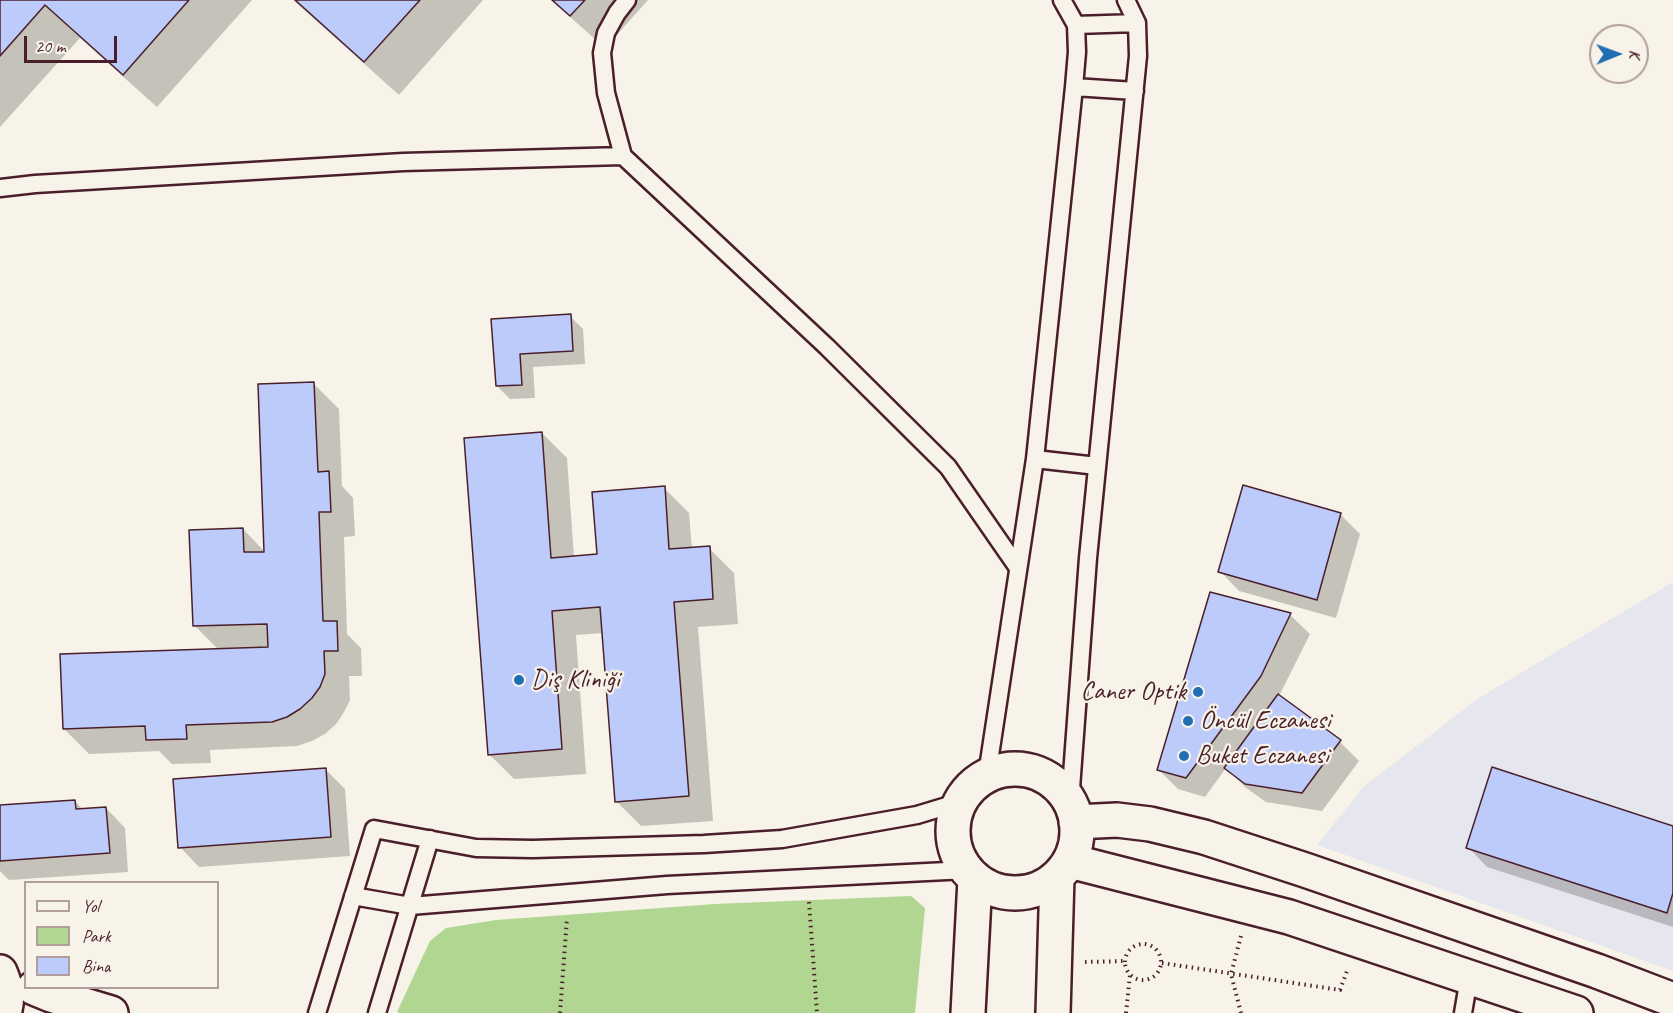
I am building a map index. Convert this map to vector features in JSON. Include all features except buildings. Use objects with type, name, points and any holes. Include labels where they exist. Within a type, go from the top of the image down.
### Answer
[{"type":"street","points":[[1053,1013],[1054,962],[1063,869],[1076,842],[1073,812],[1059,786],[1043,775],[1025,769],[1006,769],[987,775],[971,787],[960,802],[954,820],[953,838],[958,855],[971,875],[999,891],[1026,892],[1042,887],[1063,869]]},
{"type":"street","points":[[1073,812],[1150,824],[1204,837],[1597,971],[1673,1000]]},
{"type":"street","points":[[1063,869],[1248,906],[1289,917],[1576,1013]]},
{"type":"street","points":[[968,1013],[971,875]]},
{"type":"street","points":[[0,972],[24,982]]},
{"type":"street","points":[[0,972],[6,987],[7,1003],[4,1013]]},
{"type":"street","points":[[38,989],[111,1013]]},
{"type":"lane","points":[[627,0],[606,33],[602,52],[606,93],[623,156],[827,347],[948,467],[1018,568]]},
{"type":"lane","points":[[987,775],[1035,459],[1074,87],[1077,52],[1076,25],[1062,0]]},
{"type":"lane","points":[[1073,812],[1088,558],[1138,56],[1137,23],[1126,0]]},
{"type":"lane","points":[[1076,25],[1137,23]]},
{"type":"lane","points":[[1074,87],[1135,91]]},
{"type":"lane","points":[[0,188],[403,162],[623,156]]},
{"type":"lane","points":[[1035,459],[1097,466]]},
{"type":"lane","points":[[317,1013],[374,829],[476,848],[533,849],[704,844],[782,839],[917,815],[960,802]]},
{"type":"lane","points":[[376,1013],[430,839]]},
{"type":"lane","points":[[353,896],[410,906],[666,885],[808,878],[971,875]]},
{"type":"lane","points":[[1463,1013],[1469,978]]},
{"type":"path","points":[[808,878],[817,1013]]},
{"type":"path","points":[[560,1013],[569,893]]},
{"type":"path","points":[[1241,1013],[1231,974],[1248,906]]},
{"type":"path","points":[[1162,963],[1340,990],[1359,941]]},
{"type":"path","points":[[1126,1013],[1130,975],[1126,967],[1126,957],[1130,949],[1137,944],[1146,943],[1155,947],[1162,963],[1159,972],[1151,979],[1140,980],[1130,975]]},
{"type":"path","points":[[1054,962],[1126,961]]},
{"type":"shaded area","points":[[1673,582],[1673,971],[1317,845],[1364,786],[1479,698]]},
{"type":"green space","points":[[911,896],[925,908],[915,1013],[397,1012],[430,941],[446,928],[496,920],[715,904]]},
{"type":"place","name":"Diş Kliniği","points":[[519,680]]},
{"type":"place","name":"Caner Optik","points":[[1198,692]]},
{"type":"place","name":"Öncül Eczanesi","points":[[1188,721]]},
{"type":"place","name":"Buket Eczanesi","points":[[1184,756]]}]
